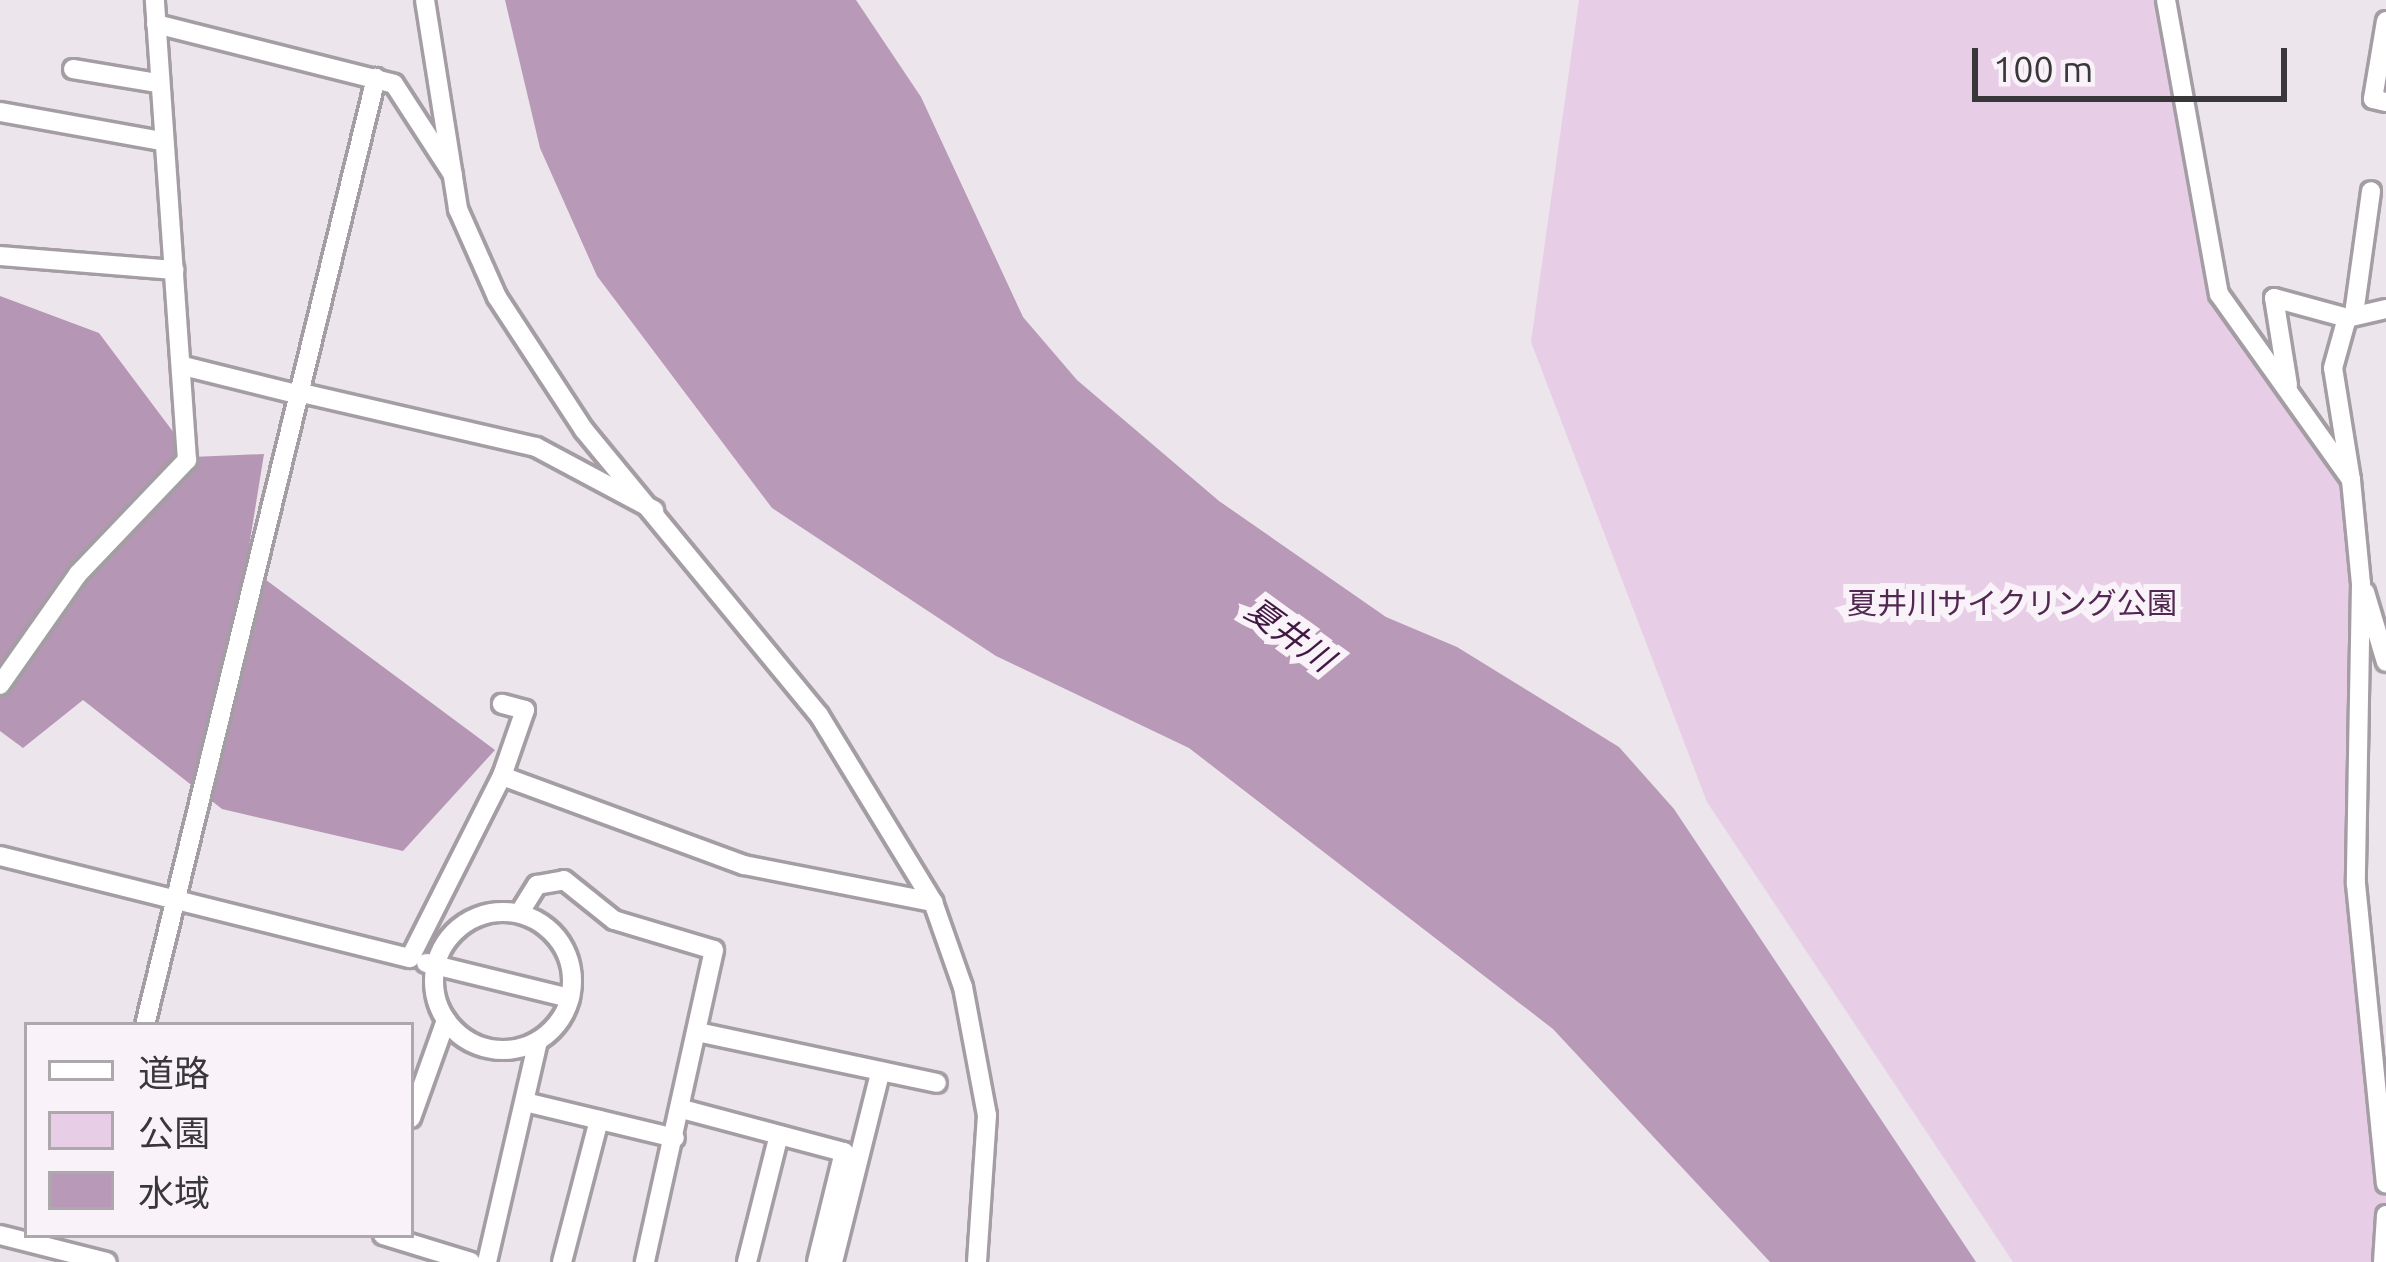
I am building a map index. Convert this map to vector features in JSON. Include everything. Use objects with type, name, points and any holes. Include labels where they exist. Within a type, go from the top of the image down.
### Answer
[{"type":"street","points":[[0,686],[78,574],[188,460],[161,141],[155,0]]},
{"type":"street","points":[[425,0],[453,175],[497,297],[536,364],[819,715],[933,902],[963,987],[987,1115],[977,1262]]},
{"type":"street","points":[[2166,0],[2212,274],[2350,480]]},
{"type":"street","points":[[2386,21],[2373,99],[2386,102]]},
{"type":"street","points":[[156,24],[376,78],[404,91],[437,166],[453,175]]},
{"type":"street","points":[[73,69],[158,83]]},
{"type":"street","points":[[146,1022],[376,78]]},
{"type":"street","points":[[0,112],[161,141]]},
{"type":"street","points":[[2371,191],[2351,316],[2332,392],[2350,480],[2361,584],[2356,884],[2386,1184]]},
{"type":"street","points":[[0,256],[174,270]]},
{"type":"street","points":[[2288,385],[2274,298],[2351,316],[2386,309]]},
{"type":"street","points":[[183,366],[536,447],[654,510]]},
{"type":"street","points":[[2361,584],[2386,662]]},
{"type":"street","points":[[410,958],[502,776],[525,710],[502,704]]},
{"type":"street","points":[[502,776],[724,859],[933,902]]},
{"type":"street","points":[[0,856],[570,998]]},
{"type":"street","points":[[520,912],[537,885],[564,880],[614,920],[714,950],[702,1033],[645,1262]]},
{"type":"street","points":[[414,1110],[446,1020],[435,966],[466,921],[520,912],[557,935],[570,998],[538,1041],[487,1262]]},
{"type":"street","points":[[446,1020],[478,1046],[538,1041]]},
{"type":"street","points":[[702,1033],[937,1083]]},
{"type":"street","points":[[833,1262],[880,1073]]},
{"type":"street","points":[[525,1102],[675,1138]]},
{"type":"street","points":[[682,1109],[844,1152],[817,1262]]},
{"type":"street","points":[[562,1262],[599,1120]]},
{"type":"street","points":[[747,1262],[779,1135]]},
{"type":"street","points":[[2383,1262],[2386,1215]]},
{"type":"street","points":[[0,1235],[107,1262]]},
{"type":"street","points":[[393,1238],[472,1262]]},
{"type":"green space","name":"夏井川サイクリング公園","points":[[1579,0],[2162,0],[2219,294],[2353,472],[2360,880],[2386,1108],[2386,1262],[2013,1262],[1707,802],[1531,342]]},
{"type":"shaded area","points":[[0,296],[99,333],[192,457],[264,454],[246,565],[495,750],[403,851],[222,809],[83,700],[23,748],[0,731]]},
{"type":"water","name":"夏井川","points":[[505,0],[856,0],[921,97],[1023,317],[1077,380],[1219,501],[1386,617],[1457,647],[1619,747],[1674,809],[1976,1262],[1770,1262],[1553,1029],[1189,748],[996,656],[772,508],[597,276],[540,148]]}]
